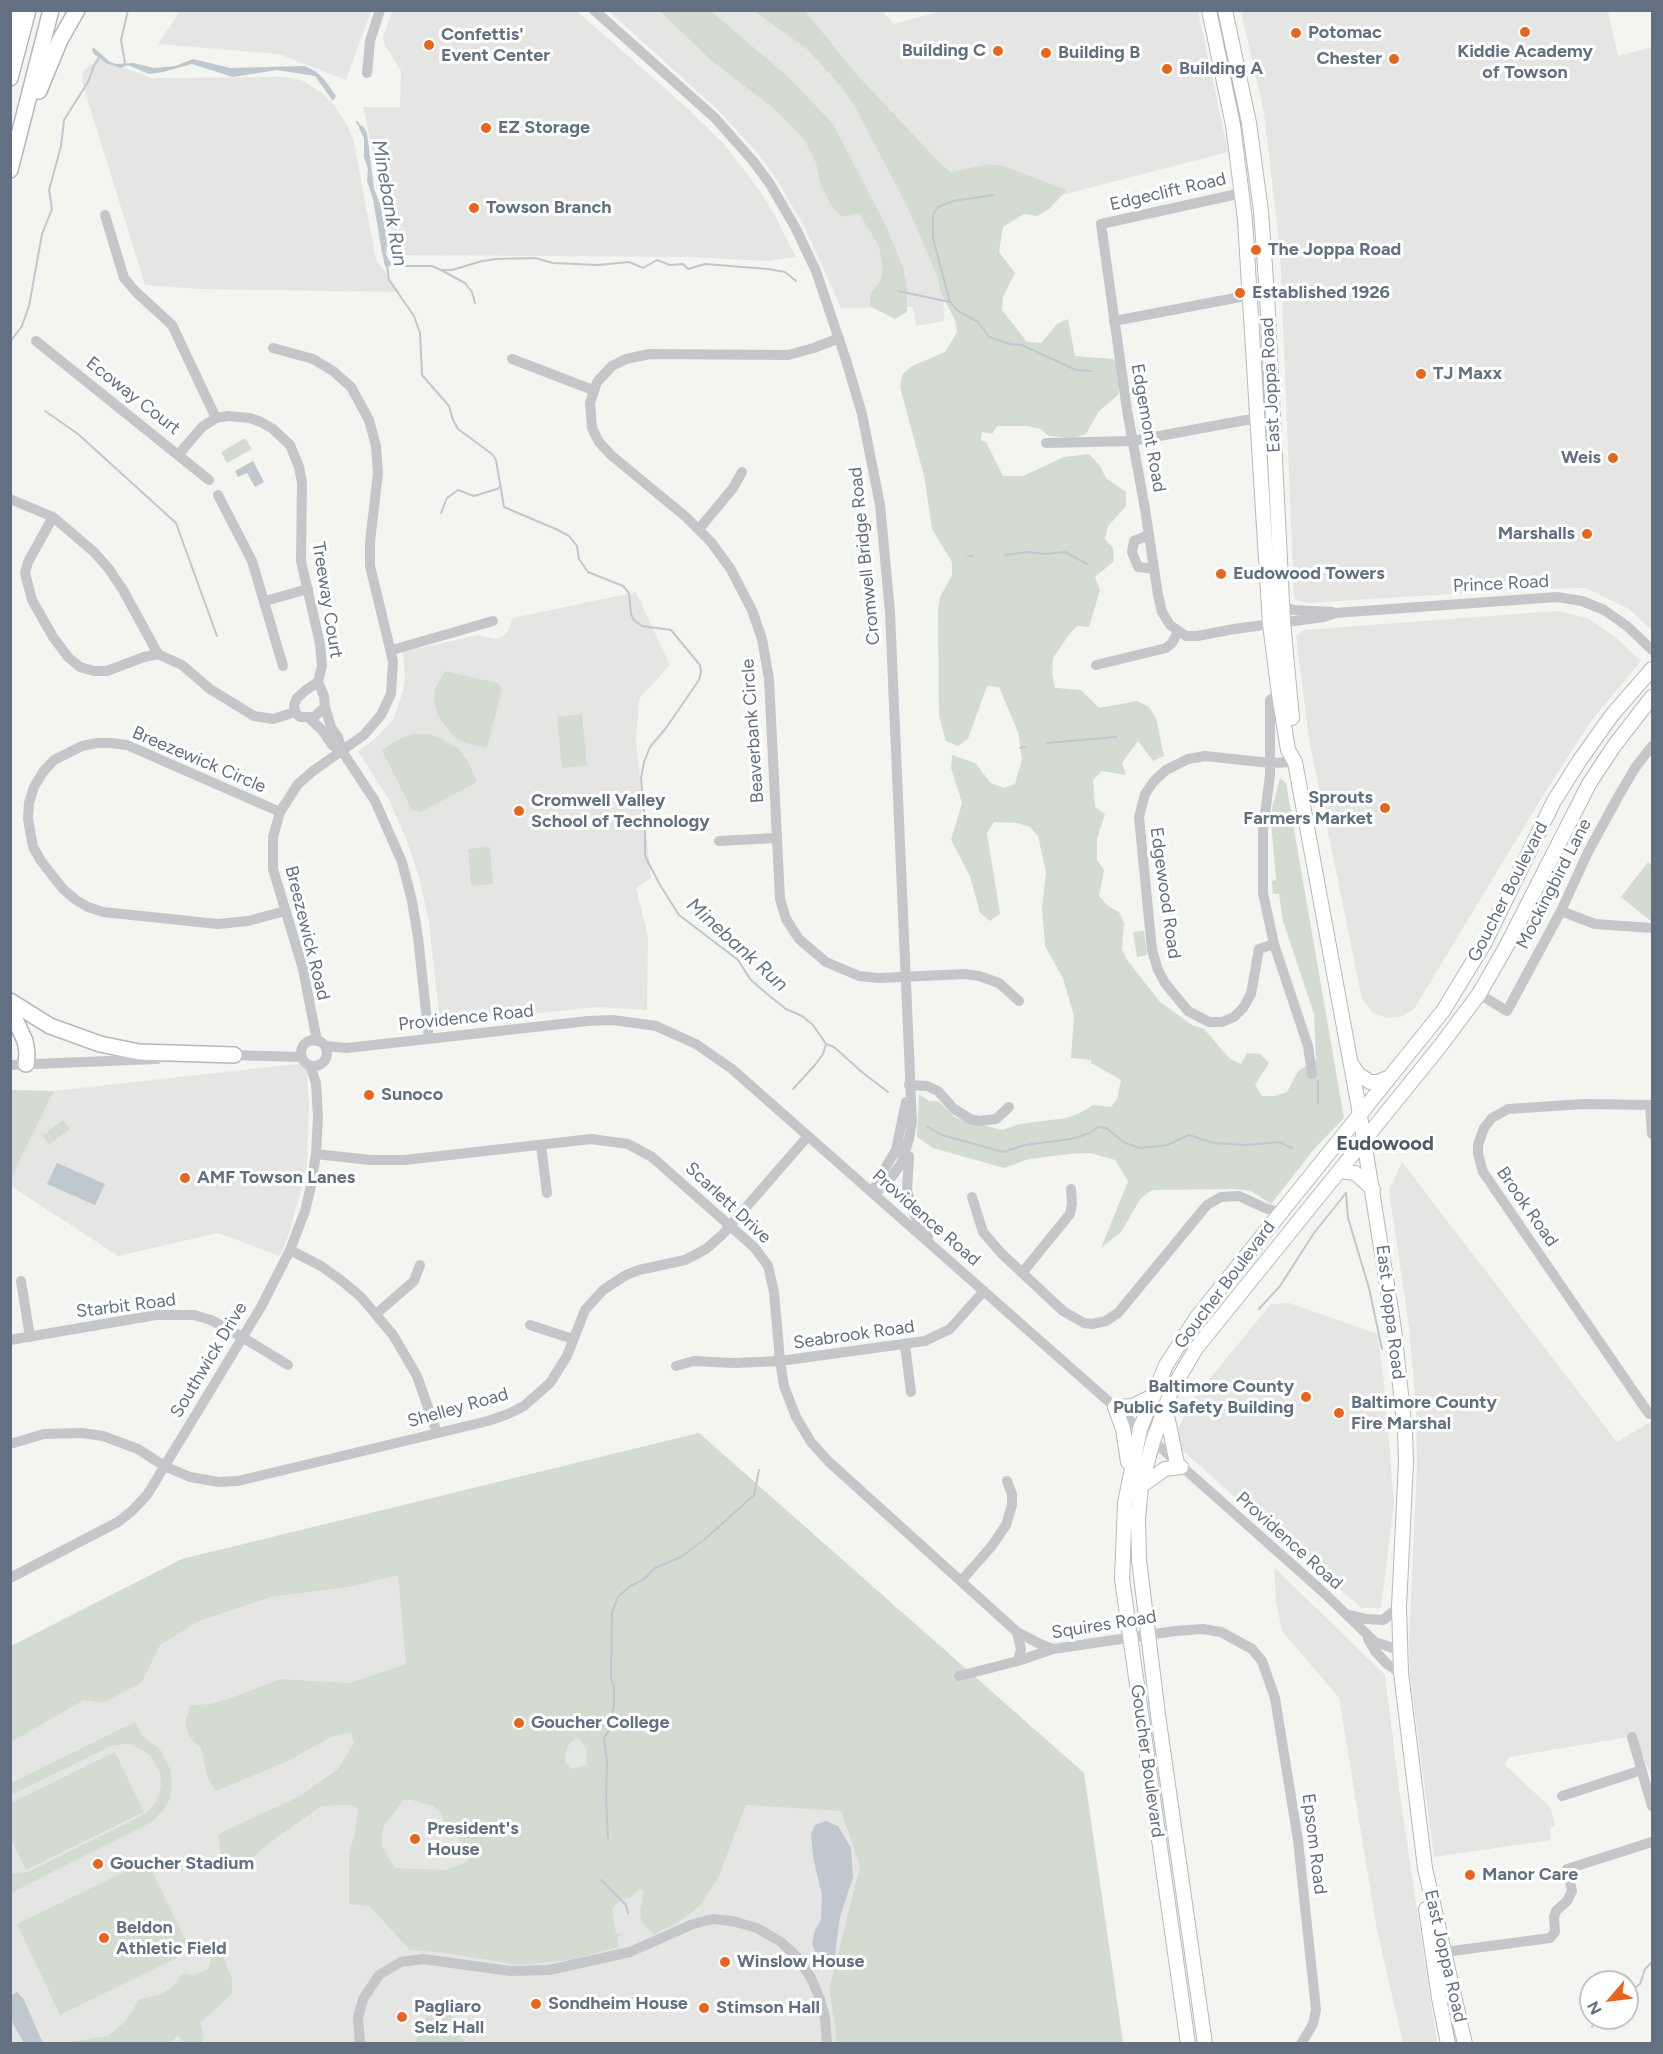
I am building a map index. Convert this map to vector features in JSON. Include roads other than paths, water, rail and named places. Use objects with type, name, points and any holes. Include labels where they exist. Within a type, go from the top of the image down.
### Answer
[{"type":"highway","points":[[10,58],[16,10]]},
{"type":"highway","points":[[10,78],[28,10]]},
{"type":"highway","points":[[10,170],[51,10]]},
{"type":"highway","points":[[16,150],[60,40],[78,10]]},
{"type":"highway","points":[[10,1001],[50,1026],[100,1044],[139,1052],[234,1055]]},
{"type":"highway","points":[[10,1008],[25,1041],[27,1053],[18,1065]]},
{"type":"main road","name":"East Joppa Road","points":[[1209,10],[1233,125],[1242,193],[1258,420],[1276,623],[1279,694],[1288,750],[1295,762]]},
{"type":"main road","name":"East Joppa Road","points":[[1226,10],[1249,123],[1264,251],[1282,606],[1276,623],[1297,748],[1295,762],[1373,1189],[1394,1329],[1405,1432],[1407,1488],[1400,1606],[1401,1674],[1425,1868],[1426,1912],[1464,2043]]},
{"type":"main road","points":[[1233,125],[1249,123]]},
{"type":"main road","name":"Goucher Boulevard","points":[[1188,2043],[1122,1579],[1125,1503],[1140,1429],[1166,1365],[1197,1317],[1443,1011],[1480,951],[1549,811],[1575,768],[1612,715],[1653,669]]},
{"type":"main road","name":"Goucher Boulevard","points":[[1205,2043],[1147,1635],[1139,1560],[1138,1519],[1141,1486],[1153,1441],[1172,1389],[1197,1347],[1442,1046],[1479,994],[1519,923],[1589,784],[1614,746],[1653,697]]},
{"type":"main road","points":[[1350,1062],[1358,1074],[1370,1082],[1378,1082],[1392,1076]]},
{"type":"main road","points":[[1340,1171],[1355,1173],[1373,1189]]},
{"type":"main road","points":[[1129,1476],[1127,1450],[1115,1407],[1133,1406],[1153,1396]]},
{"type":"main road","points":[[1141,1486],[1165,1469],[1179,1465],[1166,1406]]},
{"type":"main road","name":"East Joppa Road","points":[[1439,1952],[1439,1998],[1449,2043]]},
{"type":"street","points":[[368,73],[370,41],[380,10]]},
{"type":"street","name":"Cromwell Bridge Road","points":[[594,10],[715,118],[753,161],[783,206],[807,252],[839,338],[867,434],[884,543],[890,612],[912,1122],[901,1164],[885,1186],[873,1193]]},
{"type":"street","name":"Edgeclift Road","points":[[1101,224],[1242,193]]},
{"type":"street","points":[[105,215],[124,278],[172,325],[216,418],[202,427],[179,454]]},
{"type":"street","name":"Edgemont Road","points":[[1101,224],[1132,441],[1162,612],[1170,625],[1178,632]]},
{"type":"street","points":[[1114,321],[1251,296]]},
{"type":"street","points":[[512,359],[593,390],[606,371],[619,362],[635,356],[788,354],[814,348],[839,338]]},
{"type":"street","name":"Ecoway Court","points":[[36,341],[209,480]]},
{"type":"street","name":"Breezewick Road","points":[[273,348],[313,359],[333,371],[351,387],[369,420],[376,446],[378,472],[370,542],[370,566],[392,650],[393,681],[387,705],[372,727],[305,777],[292,792],[280,812],[273,837],[271,858],[303,969],[312,1022],[314,1052]]},
{"type":"street","name":"Beaverbank Circle","points":[[593,390],[590,419],[599,442],[699,529],[721,555],[739,583],[752,610],[762,639],[769,679],[778,885],[782,908],[793,930],[807,948],[826,962],[848,973],[869,978],[965,974],[979,976],[999,983],[1019,1001]]},
{"type":"street","name":"Treeway Court","points":[[216,418],[238,417],[261,422],[273,429],[290,445],[299,467],[302,483],[301,561],[320,644],[322,666],[318,682]]},
{"type":"street","points":[[1046,443],[1132,441],[1273,419]]},
{"type":"street","points":[[699,529],[728,494],[742,472]]},
{"type":"street","points":[[218,495],[244,542],[265,601],[283,666]]},
{"type":"street","points":[[10,499],[53,517],[94,552],[109,569],[158,654],[182,665],[210,689],[254,716],[273,719],[295,712]]},
{"type":"street","points":[[53,517],[28,562],[25,573],[32,600],[53,637],[68,657],[80,667],[94,671],[107,671],[158,654]]},
{"type":"street","points":[[1149,535],[1134,541],[1132,552],[1138,567],[1154,569]]},
{"type":"street","points":[[265,601],[308,589]]},
{"type":"street","name":"Prince Road","points":[[1282,606],[1294,610],[1335,613],[1541,597],[1571,598],[1594,605],[1609,613],[1653,650]]},
{"type":"street","name":"Prince Road","points":[[1178,632],[1186,636],[1197,636],[1324,617],[1335,613]]},
{"type":"street","points":[[392,650],[492,621]]},
{"type":"street","points":[[1096,665],[1166,648],[1172,644],[1178,632]]},
{"type":"street","points":[[325,708],[319,715],[309,718],[300,717],[295,712],[294,705],[297,698],[318,682],[324,696],[331,727],[338,737],[342,751],[375,801],[402,862],[418,937],[429,1039]]},
{"type":"street","name":"East Joppa Road","points":[[1279,694],[1270,700],[1270,763],[1263,830],[1262,881],[1265,908],[1274,944],[1308,1046],[1312,1074]]},
{"type":"street","points":[[309,718],[322,730],[332,745],[342,751]]},
{"type":"street","name":"Breezewick Circle","points":[[280,812],[127,746],[111,743],[82,746],[54,760],[34,787],[29,803],[28,819],[33,847],[41,861],[63,889],[88,907],[103,912],[218,924],[248,921],[285,911]]},
{"type":"street","name":"Mockingbird Lane","points":[[1479,994],[1507,1011],[1561,911],[1617,797],[1635,768],[1653,746]]},
{"type":"street","name":"Edgewood Road","points":[[1274,944],[1259,949],[1251,994],[1243,1008],[1234,1017],[1222,1022],[1209,1022],[1188,1011],[1165,983],[1152,950],[1138,825],[1142,800],[1149,786],[1160,775],[1179,763],[1205,756],[1270,763],[1295,762]]},
{"type":"street","points":[[719,841],[776,838]]},
{"type":"street","points":[[1561,911],[1595,924],[1653,928]]},
{"type":"street","name":"Providence Road","points":[[18,1065],[277,1055],[588,1021],[626,1021],[656,1026],[683,1036],[720,1059],[808,1136],[1140,1429],[1375,1642],[1400,1650]]},
{"type":"street","name":"Southwick Drive","points":[[10,1578],[118,1522],[147,1495],[261,1307],[290,1251],[305,1211],[316,1154],[318,1117],[314,1052]]},
{"type":"street","points":[[909,1085],[927,1086],[938,1091],[953,1108],[970,1119],[979,1121],[996,1119],[1009,1107]]},
{"type":"street","name":"Cromwell Bridge Road","points":[[873,1193],[901,1136],[909,1085]]},
{"type":"street","name":"Brook Road","points":[[1651,1105],[1584,1104],[1508,1109],[1492,1118],[1484,1128],[1478,1145],[1483,1172],[1651,1413]]},
{"type":"street","points":[[1651,1105],[1653,1134]]},
{"type":"street","name":"Shelley Road","points":[[10,1444],[44,1434],[92,1434],[138,1449],[164,1466],[190,1477],[205,1481],[238,1481],[488,1420],[524,1406],[550,1383],[559,1370],[579,1322],[589,1305],[603,1290],[614,1281],[639,1269],[696,1255],[716,1241],[808,1136]]},
{"type":"street","points":[[909,1139],[907,1191],[915,1216],[934,1247]]},
{"type":"street","name":"Scarlett Drive","points":[[316,1154],[370,1160],[405,1160],[579,1140],[605,1140],[640,1149],[663,1165],[731,1226],[755,1248],[768,1266],[774,1292],[780,1361],[789,1403],[804,1432],[815,1447],[1017,1632],[1053,1649]]},
{"type":"street","points":[[541,1145],[547,1193]]},
{"type":"street","points":[[1022,1273],[1070,1214],[1071,1189]]},
{"type":"street","points":[[972,1197],[980,1226],[986,1236],[1022,1273],[1069,1315],[1084,1323],[1099,1323],[1118,1312],[1193,1220],[1207,1205],[1221,1197],[1239,1196],[1281,1213]]},
{"type":"street","points":[[1250,1201],[1270,1227]]},
{"type":"street","points":[[290,1251],[321,1266],[342,1281],[376,1314],[406,1355],[426,1397],[437,1433]]},
{"type":"street","points":[[376,1314],[414,1281],[420,1265]]},
{"type":"street","points":[[21,1281],[30,1337]]},
{"type":"street","name":"Seabrook Road","points":[[676,1366],[694,1361],[734,1363],[780,1361],[905,1346],[942,1334],[958,1321],[984,1291]]},
{"type":"street","name":"Starbit Road","points":[[10,1340],[156,1315],[194,1315],[211,1320],[288,1365]]},
{"type":"street","points":[[530,1325],[573,1339]]},
{"type":"street","points":[[905,1346],[911,1392]]},
{"type":"street","points":[[961,1581],[991,1547],[1006,1525],[1012,1494],[1007,1481]]},
{"type":"street","points":[[1347,1615],[1366,1620],[1383,1620],[1400,1606]]},
{"type":"street","name":"Squires Road","points":[[959,1676],[1018,1661],[1053,1649],[1203,1629],[1221,1632],[1252,1649]]},
{"type":"street","points":[[1363,1631],[1375,1651],[1401,1674]]},
{"type":"street","points":[[1017,1632],[1021,1649],[1018,1661]]},
{"type":"street","name":"Epsom Road","points":[[1252,1649],[1262,1661],[1275,1698],[1298,1840],[1316,2010],[1308,2041]]},
{"type":"street","points":[[1632,1737],[1653,1806]]},
{"type":"street","points":[[1562,1796],[1642,1770]]},
{"type":"street","points":[[1439,1952],[1550,1938],[1555,1932],[1556,1911],[1567,1901],[1572,1891],[1567,1869],[1653,1842]]},
{"type":"street","points":[[360,2043],[358,2018],[363,1999],[379,1975],[400,1962],[423,1959],[510,1971],[549,1970],[630,1952],[685,1927],[713,1919],[758,1928],[781,1942],[798,1958],[812,1978],[820,1999],[825,2018],[827,2043]]},
{"type":"waterway","points":[[125,63],[121,40],[128,10]]},
{"type":"waterway","points":[[10,342],[22,326],[29,306],[42,234],[52,209],[49,190],[61,146],[64,120],[88,82],[100,56]]},
{"type":"waterway","name":"Minebank Run","points":[[357,122],[361,128]]},
{"type":"waterway","points":[[950,302],[933,238],[933,215],[938,207],[953,201],[993,195]]},
{"type":"waterway","points":[[388,262],[399,266],[432,266],[441,270],[452,270],[496,259],[535,258],[553,263],[598,265],[629,262],[643,268],[657,260],[670,265],[683,264],[688,269],[705,264],[768,269],[785,272],[796,281]]},
{"type":"waterway","name":"Minebank Run","points":[[387,265],[389,280],[414,316],[420,333],[422,375],[449,406],[458,429],[492,454],[496,460],[504,507],[569,536],[577,546],[579,559],[588,572],[623,586],[629,593],[631,614],[634,620],[642,626],[671,630],[700,665],[699,680],[650,747],[641,778],[645,820],[645,856],[660,885],[679,915],[738,960],[750,979],[767,994],[786,1009],[802,1016],[813,1025],[826,1044],[834,1047],[888,1092]]},
{"type":"waterway","points":[[441,270],[465,283],[472,292],[475,303]]},
{"type":"waterway","points":[[898,291],[950,302],[958,311],[978,322],[989,337],[1010,344],[1022,345],[1076,370],[1091,371]]},
{"type":"waterway","points":[[45,411],[78,434],[176,523],[217,636]]},
{"type":"waterway","points":[[441,513],[447,498],[458,490],[474,496],[501,486]]},
{"type":"waterway","points":[[1005,555],[1028,552],[1045,554],[1065,552],[1087,564]]},
{"type":"waterway","points":[[968,556],[973,556]]},
{"type":"waterway","points":[[1047,743],[1116,737]]},
{"type":"waterway","points":[[1020,748],[1025,747]]},
{"type":"waterway","points":[[793,1089],[815,1065],[823,1054],[826,1044]]},
{"type":"waterway","points":[[1318,1081],[1318,1103]]},
{"type":"waterway","name":"Minebank Run","points":[[926,1126],[942,1135],[1003,1152],[1025,1145],[1071,1139],[1090,1133],[1098,1127],[1106,1128],[1125,1143],[1140,1148],[1167,1145],[1189,1135],[1214,1143],[1247,1145],[1279,1142],[1292,1148]]},
{"type":"waterway","points":[[1346,1193],[1348,1218],[1369,1288],[1382,1349]]},
{"type":"waterway","points":[[1259,1309],[1280,1286],[1314,1233],[1346,1193]]},
{"type":"waterway","points":[[608,1838],[607,1763],[604,1738],[610,1729],[614,1704],[614,1685],[611,1679],[612,1612],[618,1597],[629,1587],[644,1579],[655,1568],[681,1557],[705,1539],[754,1495],[759,1470]]},
{"type":"waterway","points":[[601,1880],[626,1905],[628,1913]]},
{"type":"waterway","points":[[1639,1985],[1645,1969],[1652,1962]]},
{"type":"place","name":"Kiddie Academy of Towson","points":[[1525,32]]},
{"type":"place","name":"Potomac","points":[[1296,33]]},
{"type":"place","name":"Confettis' Event Center","points":[[429,45]]},
{"type":"place","name":"Building C","points":[[998,51]]},
{"type":"place","name":"Building B","points":[[1046,53]]},
{"type":"place","name":"Chester","points":[[1394,59]]},
{"type":"place","name":"Building A","points":[[1167,69]]},
{"type":"place","name":"EZ Storage","points":[[486,128]]},
{"type":"place","name":"Towson Branch","points":[[474,208]]},
{"type":"place","name":"The Joppa Road","points":[[1256,250]]},
{"type":"place","name":"Established 1926","points":[[1240,293]]},
{"type":"place","name":"TJ Maxx","points":[[1421,374]]},
{"type":"place","name":"Weis","points":[[1613,458]]},
{"type":"place","name":"Marshalls","points":[[1587,534]]},
{"type":"place","name":"Eudowood Towers","points":[[1221,574]]},
{"type":"place","name":"Sprouts Farmers Market","points":[[1385,808]]},
{"type":"place","name":"Cromwell Valley School of Technology","points":[[519,811]]},
{"type":"place","name":"Sunoco","points":[[369,1095]]},
{"type":"place","name":"AMF Towson Lanes","points":[[185,1178]]},
{"type":"place","name":"Baltimore County Public Safety Building","points":[[1306,1397]]},
{"type":"place","name":"Baltimore County Fire Marshal","points":[[1339,1413]]},
{"type":"place","name":"Goucher College","points":[[519,1723]]},
{"type":"place","name":"President's House","points":[[415,1839]]},
{"type":"place","name":"Goucher Stadium","points":[[98,1864]]},
{"type":"place","name":"Manor Care","points":[[1470,1875]]},
{"type":"place","name":"Beldon Athletic Field","points":[[104,1938]]},
{"type":"place","name":"Winslow House","points":[[725,1962]]},
{"type":"place","name":"Sondheim House","points":[[536,2004]]},
{"type":"place","name":"Stimson Hall","points":[[704,2008]]},
{"type":"place","name":"Pagliaro Selz Hall","points":[[402,2017]]},
{"type":"district","name":"Eudowood","points":[[1385,1144]]}]
